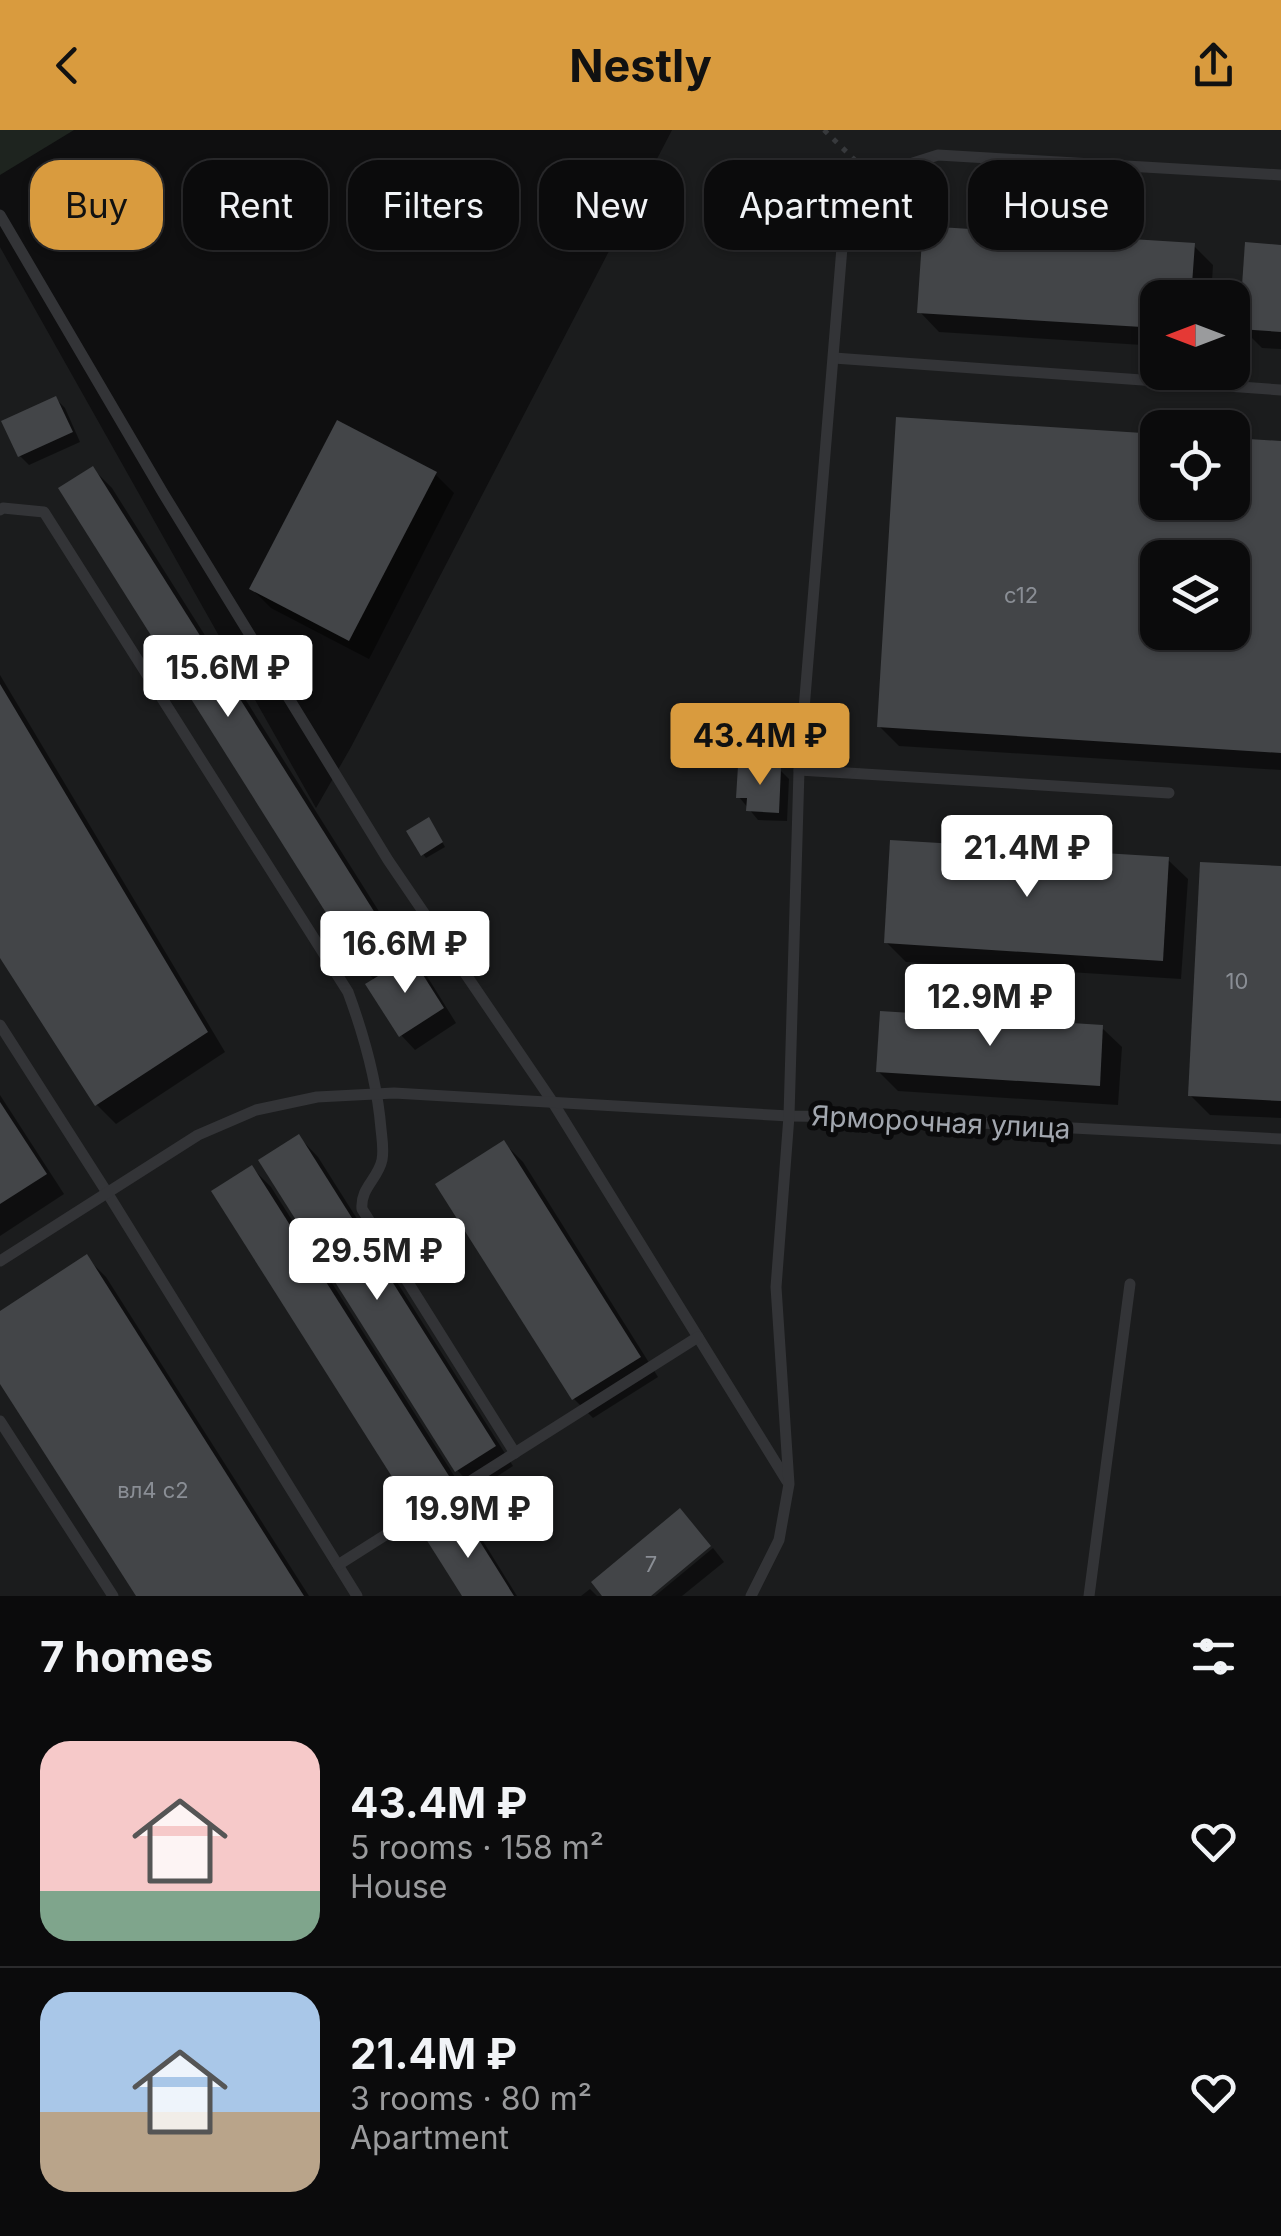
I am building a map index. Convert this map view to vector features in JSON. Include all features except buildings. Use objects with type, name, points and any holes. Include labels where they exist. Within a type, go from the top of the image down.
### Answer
[{"type":"lane","points":[[922,160],[938,155],[1281,175]]},
{"type":"lane","points":[[0,215],[163,493],[388,860],[552,1102],[789,1484]]},
{"type":"lane","points":[[0,1261],[198,1135],[256,1110],[317,1097],[378,1093],[789,1116],[800,770],[842,250]]},
{"type":"lane","points":[[834,358],[1281,390]]},
{"type":"lane","points":[[0,510],[44,512],[348,992],[366,1041],[378,1093],[383,1157],[361,1198],[362,1209],[516,1453]]},
{"type":"lane","points":[[800,770],[1170,792]]},
{"type":"lane","points":[[0,1025],[356,1596]]},
{"type":"lane","name":"Ярморочная улица","points":[[751,1596],[778,1540],[789,1484],[776,1287],[789,1116],[1281,1139]]},
{"type":"lane","points":[[1089,1596],[1130,1284]]},
{"type":"lane","points":[[338,1566],[698,1337]]},
{"type":"lane","points":[[0,1421],[112,1596]]},
{"type":"path","points":[[824,130],[855,160]]},
{"type":"shaded area","points":[[0,130],[74,130],[0,175]]},
{"type":"shaded area","points":[[672,130],[1281,130],[1281,1596],[0,1596],[0,247],[316,808],[610,250],[684,250],[684,160],[656,160]]}]
